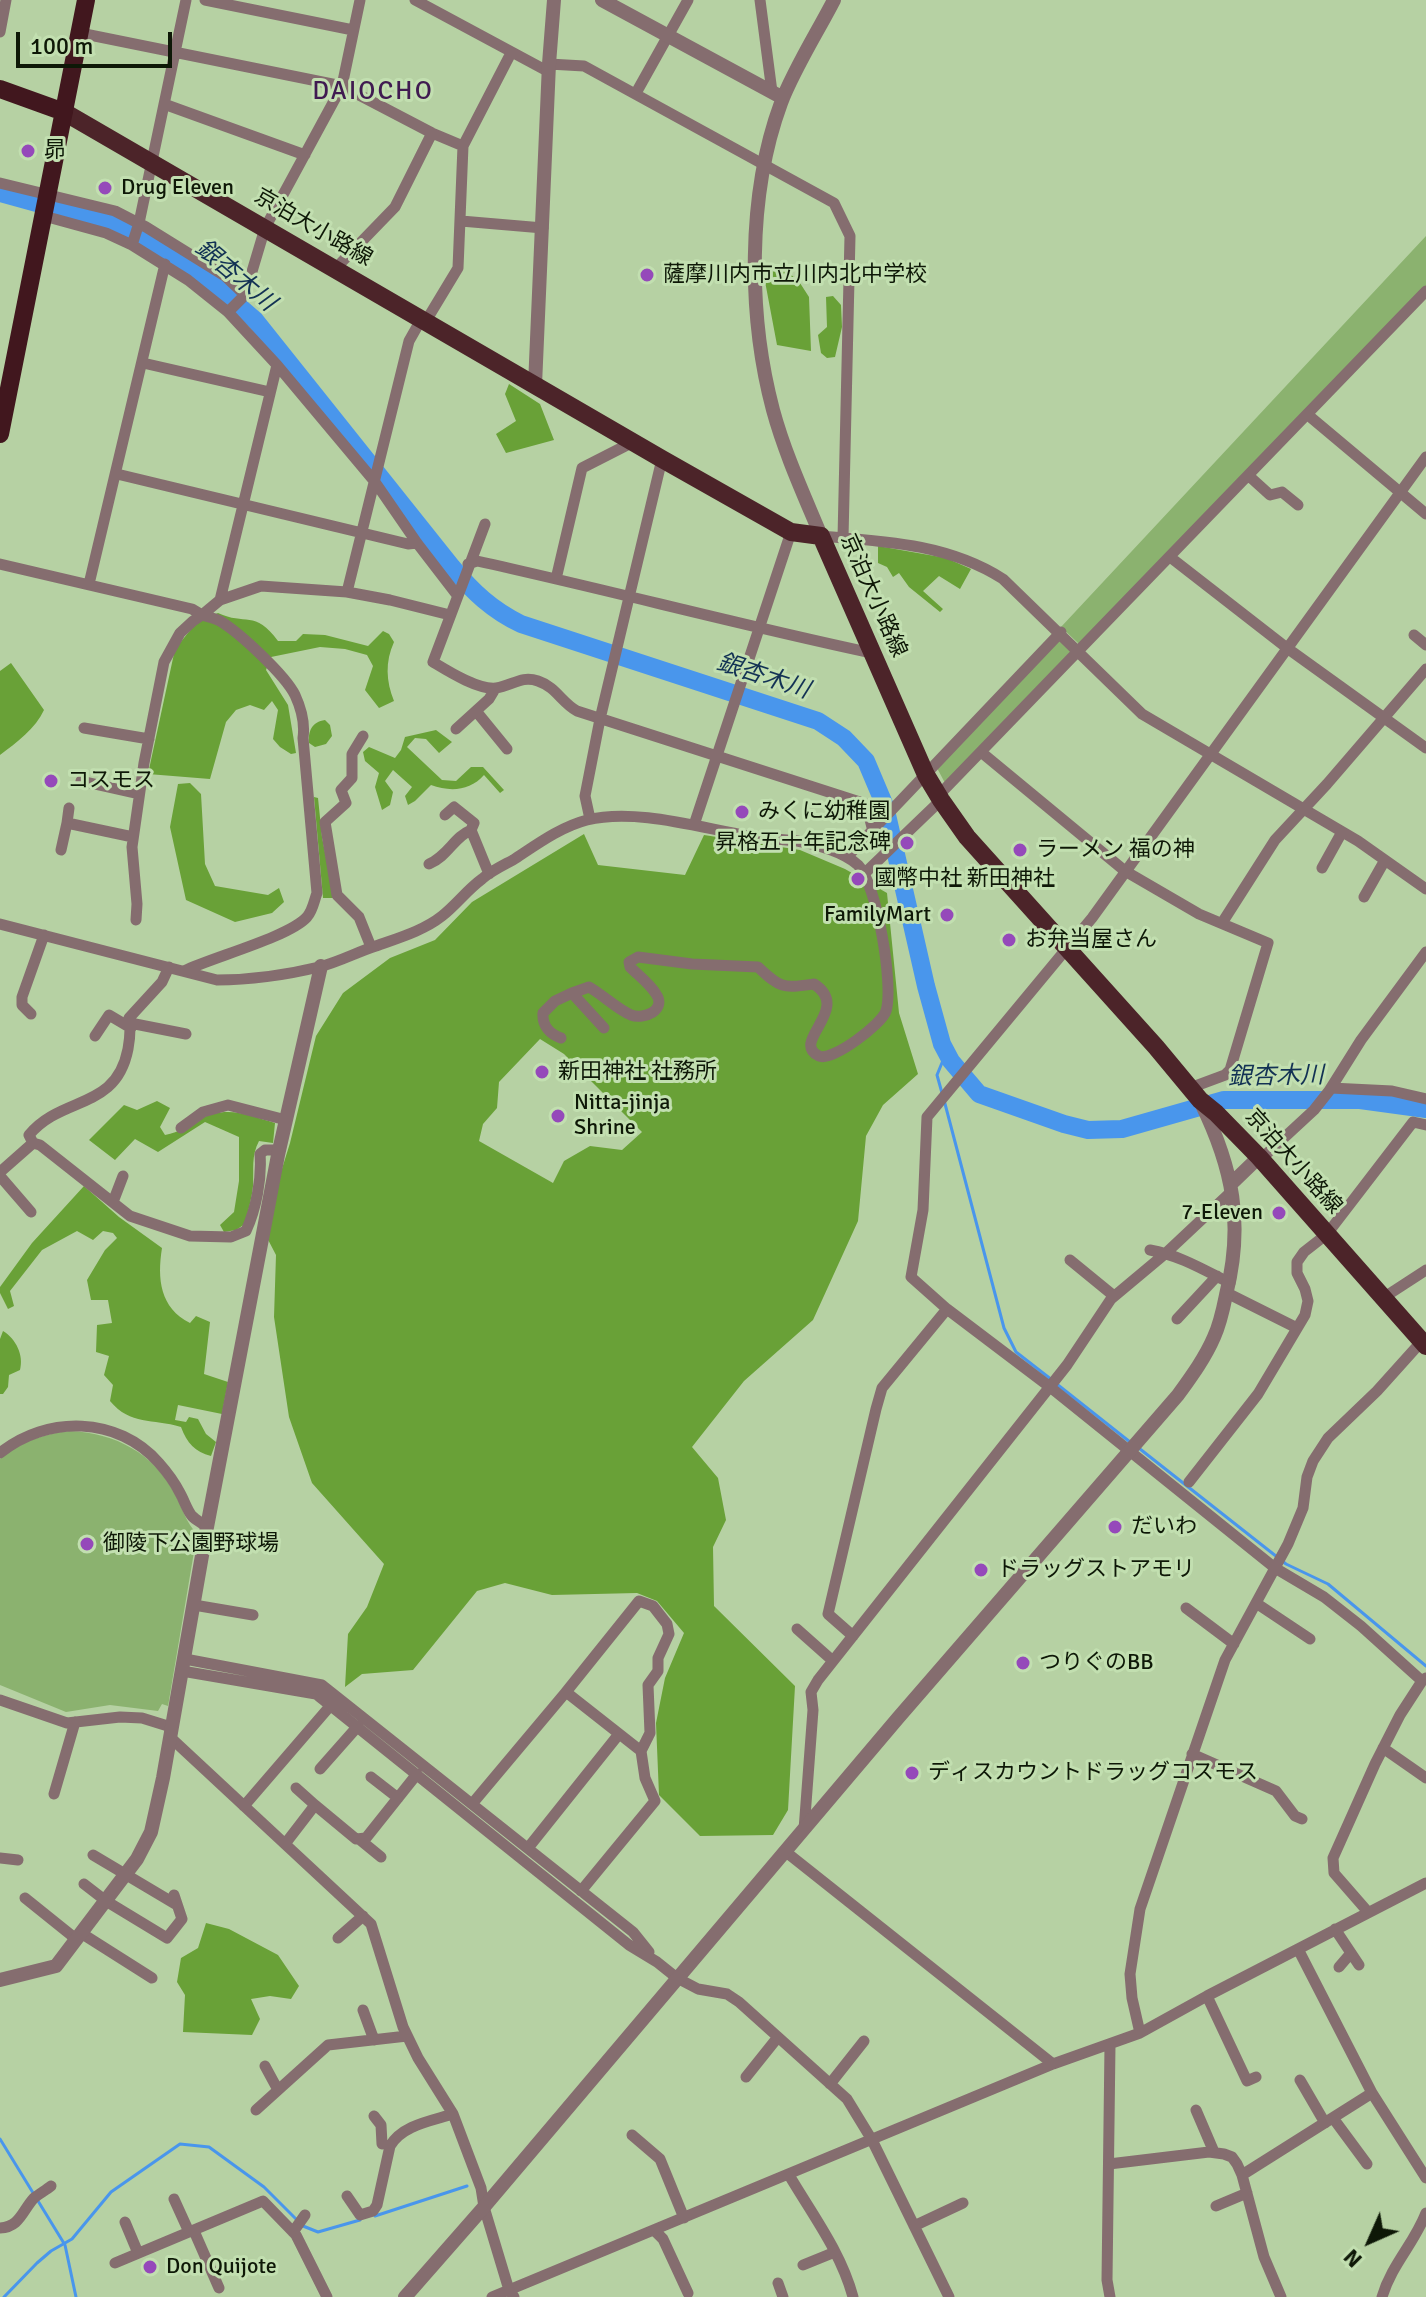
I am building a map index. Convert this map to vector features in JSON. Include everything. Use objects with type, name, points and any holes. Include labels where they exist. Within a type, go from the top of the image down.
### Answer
[{"type":"highway","points":[[0,434],[7,365],[46,204],[86,0]]},
{"type":"highway","points":[[0,89],[64,112]]},
{"type":"main road","name":"京泊大小路線","points":[[64,112],[791,532],[821,536],[926,775],[967,837],[1202,1102],[1260,1158],[1424,1344]]},
{"type":"street","points":[[0,32],[6,0]]},
{"type":"street","points":[[132,244],[186,0]]},
{"type":"street","points":[[205,0],[353,30]]},
{"type":"street","points":[[229,311],[244,297],[265,228],[342,86],[360,0]]},
{"type":"street","points":[[415,0],[511,53],[549,68],[584,66],[834,203],[850,236],[843,538]]},
{"type":"street","points":[[535,385],[554,0]]},
{"type":"street","points":[[602,0],[777,95]]},
{"type":"street","points":[[636,93],[688,0]]},
{"type":"street","points":[[760,0],[777,95],[776,118],[756,227],[754,281],[762,359],[785,446],[821,536],[926,548],[983,566],[1003,579],[1061,632],[1142,714],[1342,832],[1426,889]]},
{"type":"street","points":[[777,95],[834,0]]},
{"type":"street","points":[[80,33],[342,86],[463,146]]},
{"type":"street","points":[[347,592],[409,341],[458,268],[463,146],[511,53]]},
{"type":"street","points":[[164,104],[305,155]]},
{"type":"street","points":[[335,269],[395,207],[432,133]]},
{"type":"street","points":[[0,183],[132,244],[229,311],[375,479],[417,543],[458,593]]},
{"type":"street","points":[[46,204],[115,211],[225,276],[244,297]]},
{"type":"street","points":[[461,221],[543,228]]},
{"type":"street","points":[[89,584],[165,264]]},
{"type":"street","points":[[865,873],[1426,291]]},
{"type":"street","points":[[143,363],[270,392]]},
{"type":"street","points":[[220,600],[277,365]]},
{"type":"street","points":[[1308,415],[1426,514]]},
{"type":"street","points":[[556,579],[582,468],[633,442]]},
{"type":"street","points":[[1368,1912],[1334,1873],[1332,1864],[1383,1748],[1400,1715],[1424,1680],[1324,1597],[1275,1568],[1133,1447],[947,1309],[911,1277],[923,1210],[927,1117],[1092,918],[1426,457]]},
{"type":"street","points":[[590,819],[585,796],[600,719],[662,459]]},
{"type":"street","points":[[117,474],[408,544],[417,543]]},
{"type":"street","points":[[1249,476],[1270,495],[1282,492],[1298,505]]},
{"type":"street","points":[[485,524],[433,662],[461,679],[495,689],[526,678],[538,681],[552,687],[568,706],[600,719],[866,804],[874,829]]},
{"type":"street","points":[[694,825],[791,532]]},
{"type":"street","points":[[1170,557],[1287,648],[1426,748]]},
{"type":"street","points":[[467,568],[477,561],[872,653]]},
{"type":"street","points":[[0,564],[192,609],[217,619],[281,676],[296,697],[305,726],[303,738],[317,893],[311,910],[305,919],[287,931],[183,971]]},
{"type":"street","points":[[136,920],[132,847],[139,794],[168,654],[180,633],[220,600],[261,586],[347,592],[450,615]]},
{"type":"street","points":[[847,857],[1061,632]]},
{"type":"street","points":[[1414,635],[1426,645]]},
{"type":"street","points":[[1222,923],[1275,840],[1426,669]]},
{"type":"street","points":[[456,729],[489,699],[495,689]]},
{"type":"street","points":[[476,711],[507,749]]},
{"type":"street","points":[[84,728],[149,739]]},
{"type":"street","points":[[363,736],[352,754],[352,778],[341,790],[346,803],[325,822],[337,895],[359,917],[371,947]]},
{"type":"street","points":[[405,2297],[1178,1395],[1198,1368],[1222,1317],[1224,1284],[1236,1234],[1225,1160],[1202,1102],[1230,1070],[1268,943],[1199,914],[1125,871],[981,752]]},
{"type":"street","points":[[81,781],[139,794]]},
{"type":"street","points":[[445,815],[454,807],[474,823],[471,830],[489,874]]},
{"type":"street","points":[[61,850],[69,808]]},
{"type":"street","points":[[0,924],[217,980],[250,980],[321,966],[410,934],[440,918],[489,874],[558,832],[590,819],[626,816],[799,841],[847,857],[865,873],[875,900],[888,1001],[884,1017],[876,1025],[829,1057],[815,1054],[811,1041],[829,1005],[828,996],[814,984],[787,988],[773,982],[758,967],[692,964],[638,957],[629,962],[630,967],[656,993],[659,1001],[657,1008],[641,1018],[628,1014],[589,987],[555,1001],[543,1013],[542,1021],[549,1031],[561,1038]]},
{"type":"street","points":[[67,823],[133,837]]},
{"type":"street","points":[[429,864],[443,857],[463,833],[471,830]]},
{"type":"street","points":[[1322,868],[1342,832]]},
{"type":"street","points":[[1364,897],[1385,860]]},
{"type":"street","points":[[31,1014],[22,1005],[22,997],[44,935]]},
{"type":"street","points":[[804,1832],[813,1710],[811,1692],[1058,1377],[1114,1296],[1166,1253],[1260,1158],[1314,1110],[1426,952]]},
{"type":"street","points":[[0,1980],[56,1966],[137,1859],[151,1832],[279,1150],[321,966]]},
{"type":"street","points":[[169,967],[162,982],[129,1018],[126,1061],[117,1079],[106,1090],[39,1123],[29,1135],[33,1143],[40,1145],[130,1216],[190,1236],[238,1236],[246,1231],[261,1171],[260,1154],[265,1150],[279,1150]]},
{"type":"street","points":[[572,993],[604,1028]]},
{"type":"street","points":[[95,1036],[109,1015],[130,1025],[186,1034]]},
{"type":"street","points":[[1330,1089],[1392,1091],[1426,1099]]},
{"type":"street","points":[[181,1128],[203,1112],[228,1105],[286,1120]]},
{"type":"street","points":[[1189,1482],[1258,1394],[1305,1315],[1308,1301],[1297,1273],[1297,1262],[1304,1252],[1327,1234],[1413,1122],[1426,1125]]},
{"type":"street","points":[[31,1212],[0,1174],[33,1143]]},
{"type":"street","points":[[113,1202],[123,1176]]},
{"type":"street","points":[[1150,1250],[1166,1253],[1297,1328]]},
{"type":"street","points":[[1070,1260],[1114,1296]]},
{"type":"street","points":[[1383,1298],[1426,1270]]},
{"type":"street","points":[[1177,1319],[1224,1284]]},
{"type":"street","points":[[853,1636],[828,1614],[882,1388],[947,1309]]},
{"type":"street","points":[[1140,2033],[1130,1974],[1140,1909],[1225,1660],[1283,1555],[1303,1508],[1307,1477],[1313,1461],[1328,1438],[1424,1344]]},
{"type":"street","points":[[0,1453],[42,1430],[69,1425],[120,1434],[143,1447],[160,1464],[191,1515],[207,1527]]},
{"type":"street","points":[[472,1804],[639,1601],[653,1606],[667,1624],[669,1634],[658,1658],[658,1671],[648,1685],[650,1733],[641,1751],[645,1778],[655,1801],[581,1891]]},
{"type":"street","points":[[1256,1603],[1310,1639]]},
{"type":"street","points":[[194,1605],[253,1615]]},
{"type":"street","points":[[1186,1608],[1234,1644]]},
{"type":"street","points":[[797,1629],[833,1661]]},
{"type":"street","points":[[183,1665],[316,1694],[629,1945],[698,1989],[727,1994],[847,2099],[872,2140],[949,2297]]},
{"type":"street","points":[[183,1665],[322,1685],[633,1932],[657,1962]]},
{"type":"street","points":[[566,1692],[641,1751]]},
{"type":"street","points":[[0,1700],[67,1723],[120,1717],[142,1718],[171,1733],[371,1924],[407,2036],[453,2114],[481,2188],[511,2294]]},
{"type":"street","points":[[244,1806],[331,1705]]},
{"type":"street","points":[[54,1794],[75,1722]]},
{"type":"street","points":[[320,1769],[358,1726]]},
{"type":"street","points":[[528,1848],[619,1734]]},
{"type":"street","points":[[1383,1748],[1426,1778]]},
{"type":"street","points":[[1192,1754],[1276,1791],[1295,1816],[1302,1819]]},
{"type":"street","points":[[359,1839],[366,1838],[417,1774]]},
{"type":"street","points":[[371,1777],[398,1798]]},
{"type":"street","points":[[296,1788],[381,1857]]},
{"type":"street","points":[[285,1844],[315,1805]]},
{"type":"street","points":[[786,1852],[1053,2064]]},
{"type":"street","points":[[84,1884],[167,1938],[182,1919],[176,1900],[93,1855]]},
{"type":"street","points":[[0,1858],[18,1860]]},
{"type":"street","points":[[492,2297],[511,2294],[654,2230],[1053,2064],[1140,2033],[1426,1883]]},
{"type":"street","points":[[25,1898],[79,1936],[152,1978]]},
{"type":"street","points":[[338,1938],[363,1916]]},
{"type":"street","points":[[1335,1929],[1359,1965]]},
{"type":"street","points":[[1298,1949],[1372,2093],[1426,2178]]},
{"type":"street","points":[[1339,1967],[1351,1953]]},
{"type":"street","points":[[1207,1996],[1247,2081],[1256,2077]]},
{"type":"street","points":[[363,2010],[374,2040]]},
{"type":"street","points":[[256,2110],[328,2045],[407,2036]]},
{"type":"street","points":[[746,2077],[778,2037]]},
{"type":"street","points":[[830,2084],[864,2041]]},
{"type":"street","points":[[1110,2045],[1107,2280],[1110,2297]]},
{"type":"street","points":[[265,2066],[278,2090]]},
{"type":"street","points":[[1300,2080],[1367,2164]]},
{"type":"street","points":[[1242,2175],[1372,2093]]},
{"type":"street","points":[[1196,2110],[1214,2152]]},
{"type":"street","points":[[381,2144],[405,2130],[453,2114]]},
{"type":"street","points":[[347,2196],[360,2215],[373,2211],[377,2205],[381,2125],[374,2116]]},
{"type":"street","points":[[632,2135],[660,2159],[684,2218]]},
{"type":"street","points":[[1109,2164],[1214,2152],[1232,2157],[1242,2175],[1264,2257],[1281,2297]]},
{"type":"street","points":[[789,2175],[835,2252],[848,2278],[853,2297]]},
{"type":"street","points":[[0,2228],[17,2223],[37,2197],[51,2186]]},
{"type":"street","points":[[1216,2206],[1247,2193]]},
{"type":"street","points":[[174,2199],[219,2288]]},
{"type":"street","points":[[115,2263],[263,2201],[295,2231],[327,2297]]},
{"type":"street","points":[[914,2226],[963,2203]]},
{"type":"street","points":[[1382,2297],[1388,2277],[1426,2213]]},
{"type":"street","points":[[295,2231],[305,2216]]},
{"type":"street","points":[[125,2222],[138,2253]]},
{"type":"street","points":[[654,2230],[663,2239],[688,2293]]},
{"type":"street","points":[[803,2265],[835,2252]]},
{"type":"street","points":[[778,2283],[783,2297]]},
{"type":"green space","points":[[1426,236],[1426,288],[1078,643],[1061,627]]},
{"type":"green space","points":[[772,268],[785,269],[809,297],[811,351],[777,345],[764,276]]},
{"type":"green space","points":[[833,296],[841,305],[842,327],[835,357],[827,358],[821,353],[818,335],[827,327],[826,297]]},
{"type":"green space","points":[[509,384],[540,404],[554,440],[506,453],[496,434],[516,421],[505,394]]},
{"type":"green space","points":[[878,546],[946,558],[971,569],[960,589],[939,576],[923,591],[943,609],[940,612],[909,587],[899,573],[893,577],[887,567],[878,563]]},
{"type":"green space","points":[[218,613],[263,625],[278,641],[296,641],[303,634],[325,635],[368,646],[383,631],[389,634],[394,642],[388,672],[394,701],[379,708],[365,690],[373,666],[367,655],[320,647],[271,657],[266,670],[288,705],[296,753],[291,754],[273,739],[278,710],[272,701],[264,710],[250,705],[236,710],[226,722],[210,779],[148,774],[175,649],[196,623]]},
{"type":"green space","points":[[1060,640],[1070,649],[1070,654],[945,783],[937,768]]},
{"type":"green space","points":[[11,663],[44,710],[31,729],[0,755],[0,671]]},
{"type":"green space","points":[[325,720],[330,725],[332,736],[326,744],[315,747],[309,743],[310,731],[314,725]]},
{"type":"green space","points":[[436,730],[452,742],[439,753],[426,739],[415,738],[407,747],[442,780],[456,781],[471,767],[483,767],[504,790],[500,793],[484,775],[459,789],[431,785],[408,805],[405,796],[412,787],[393,770],[385,781],[393,792],[390,805],[382,810],[375,787],[379,773],[365,761],[363,752],[369,747],[395,758],[405,737]]},
{"type":"green space","points":[[190,783],[201,794],[205,864],[215,886],[268,895],[279,888],[284,902],[272,913],[235,922],[186,900],[170,827],[178,784]]},
{"type":"green space","points":[[314,797],[318,798],[334,898],[323,898]]},
{"type":"green space","points":[[584,834],[598,865],[685,875],[704,835],[800,850],[845,869],[887,893],[899,1013],[918,1074],[883,1105],[866,1136],[858,1221],[813,1320],[744,1381],[692,1447],[718,1478],[726,1520],[713,1547],[714,1606],[795,1686],[788,1810],[773,1835],[700,1836],[659,1795],[656,1723],[665,1678],[684,1633],[657,1601],[637,1593],[552,1595],[505,1583],[477,1591],[413,1670],[362,1674],[345,1687],[348,1634],[367,1607],[384,1564],[312,1483],[289,1417],[274,1317],[276,1255],[263,1230],[290,1143],[316,1036],[343,993],[390,958],[435,940],[472,902]],"holes":[[[540,1039],[564,1054],[642,1132],[622,1150],[590,1146],[564,1161],[553,1183],[479,1141],[483,1124],[497,1108],[499,1082]]]},
{"type":"green space","points":[[157,1101],[170,1108],[160,1127],[165,1135],[210,1115],[228,1112],[275,1123],[273,1143],[259,1141],[256,1147],[249,1209],[245,1224],[236,1230],[224,1232],[220,1225],[234,1212],[239,1181],[239,1137],[205,1122],[158,1152],[135,1139],[115,1160],[89,1140],[124,1105],[137,1110]]},
{"type":"green space","points":[[84,1186],[119,1217],[162,1248],[161,1281],[172,1309],[190,1323],[196,1316],[210,1322],[204,1374],[228,1382],[222,1414],[178,1405],[175,1420],[186,1422],[189,1417],[198,1419],[206,1434],[216,1442],[211,1456],[192,1446],[181,1427],[134,1418],[110,1401],[113,1385],[104,1375],[109,1356],[96,1352],[97,1325],[112,1323],[108,1300],[91,1300],[87,1280],[105,1250],[117,1238],[113,1233],[103,1231],[93,1240],[77,1231],[42,1250],[10,1291],[14,1306],[8,1309],[0,1293],[0,1287],[32,1243]]},
{"type":"green space","points":[[3,1331],[18,1348],[21,1364],[20,1370],[9,1375],[8,1387],[0,1394],[0,1339]]},
{"type":"green space","name":"御陵下公園野球場","points":[[69,1431],[118,1441],[145,1457],[167,1481],[197,1534],[168,1706],[162,1704],[158,1711],[110,1705],[66,1712],[0,1685],[0,1459],[32,1440]]},
{"type":"green space","points":[[206,1923],[229,1929],[278,1955],[299,1986],[291,1999],[270,1996],[251,1999],[260,2019],[252,2035],[183,2032],[185,1995],[177,1982],[181,1958],[198,1948]]},
{"type":"waterway","name":"銀杏木川","points":[[0,193],[120,226],[203,275],[255,320],[452,567],[475,592],[501,613],[521,624],[818,721],[844,738],[866,761],[885,806],[942,1044],[951,1061],[979,1094],[1088,1130],[1122,1129],[1224,1100],[1360,1100],[1426,1109]]},
{"type":"waterway","points":[[942,1044],[946,1053],[937,1075],[942,1093]]},
{"type":"waterway","points":[[944,1100],[1004,1328],[1016,1352],[1052,1380]]},
{"type":"waterway","points":[[1058,1385],[1130,1442]]},
{"type":"waterway","points":[[1140,1449],[1286,1564],[1328,1584],[1426,1666]]},
{"type":"waterway","points":[[0,2139],[65,2245],[76,2297]]},
{"type":"waterway","points":[[4,2297],[51,2251],[72,2239],[111,2192],[180,2144],[209,2147],[264,2187],[298,2221]]},
{"type":"waterway","points":[[375,2216],[467,2186]]},
{"type":"waterway","points":[[303,2226],[318,2232],[360,2220]]},
{"type":"place","name":"昴","points":[[28,151]]},
{"type":"place","name":"Drug Eleven","points":[[105,188]]},
{"type":"place","name":"薩摩川内市立川内北中学校","points":[[647,275]]},
{"type":"place","name":"コスモス","points":[[51,781]]},
{"type":"place","name":"みくに幼稚園","points":[[742,812]]},
{"type":"place","name":"昇格五十年記念碑","points":[[907,843]]},
{"type":"place","name":"ラーメン 福の神","points":[[1020,850]]},
{"type":"place","name":"國幣中社 新田神社","points":[[858,879]]},
{"type":"place","name":"FamilyMart","points":[[947,915]]},
{"type":"place","name":"お弁当屋さん","points":[[1009,940]]},
{"type":"place","name":"新田神社 社務所","points":[[542,1072]]},
{"type":"place","name":"Nitta-jinja Shrine","points":[[558,1116]]},
{"type":"place","name":"7-Eleven","points":[[1279,1213]]},
{"type":"place","name":"だいわ","points":[[1115,1527]]},
{"type":"place","name":"御陵下公園野球場","points":[[87,1544]]},
{"type":"place","name":"ドラッグストアモリ","points":[[981,1570]]},
{"type":"place","name":"つりぐのBB","points":[[1023,1663]]},
{"type":"place","name":"ディスカウントドラッグコスモス","points":[[912,1773]]},
{"type":"place","name":"Don Quijote","points":[[150,2267]]},
{"type":"district","name":"DAIOCHO","points":[[373,92]]}]
